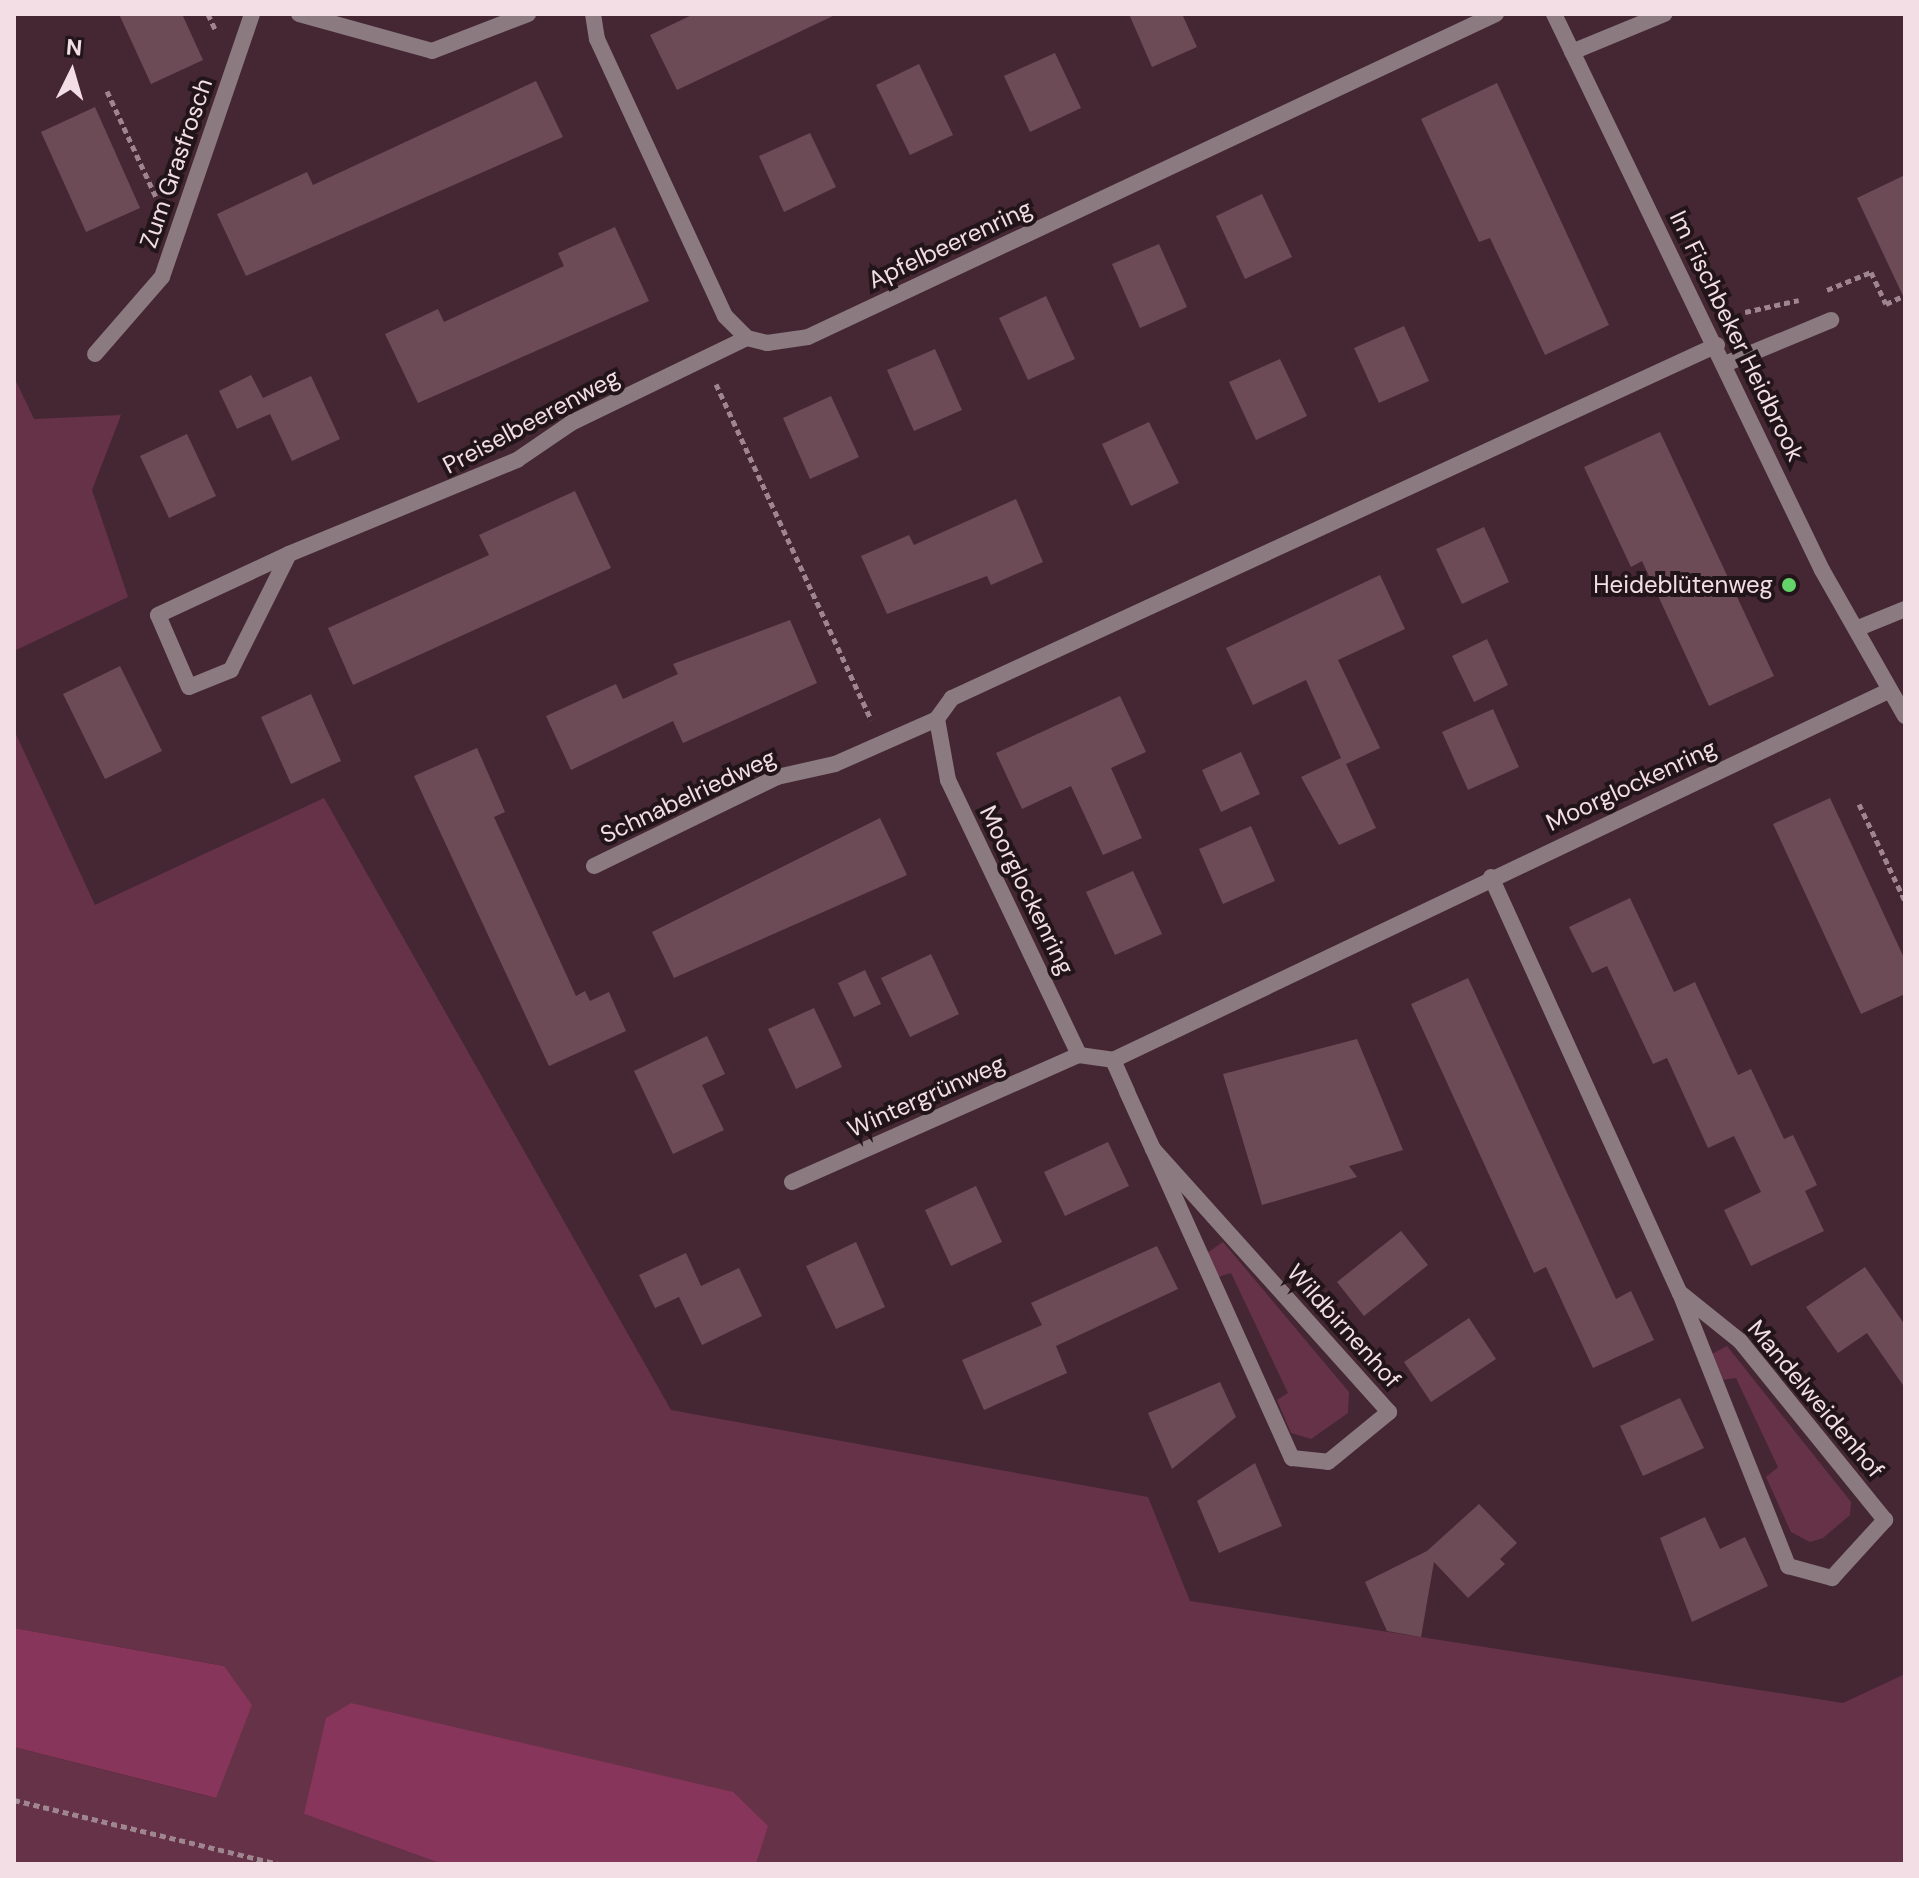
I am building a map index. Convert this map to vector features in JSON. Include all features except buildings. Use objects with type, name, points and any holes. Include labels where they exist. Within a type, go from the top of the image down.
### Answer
[{"type":"street","name":"Zum Grasfrosch","points":[[95,354],[162,277],[177,242],[252,14]]},
{"type":"street","points":[[299,14],[432,51],[528,14]]},
{"type":"street","points":[[593,14],[597,39],[725,316],[747,338]]},
{"type":"street","name":"Apfelbeerenring","points":[[747,338],[808,337],[1496,14]]},
{"type":"street","name":"Im Fischbeker Heidbrook","points":[[1554,14],[1856,629]]},
{"type":"street","points":[[1572,52],[1664,14]]},
{"type":"street","points":[[1725,364],[1831,320]]},
{"type":"street","name":"Preiselbeerenweg","points":[[289,554],[231,670],[189,687],[158,615],[289,554],[517,460],[571,423],[706,361],[747,338]]},
{"type":"street","points":[[937,719],[952,698],[1717,345]]},
{"type":"street","points":[[1905,609],[1856,629],[1888,691],[1905,716]]},
{"type":"street","name":"Moorglockenring","points":[[1113,1060],[1491,877],[1888,691]]},
{"type":"street","name":"Schnabelriedweg","points":[[594,866],[777,777],[886,744],[937,719]]},
{"type":"street","name":"Moorglockenring","points":[[937,719],[948,780],[1079,1055]]},
{"type":"street","name":"Mandelweidenhof","points":[[1491,877],[1680,1293],[1788,1566],[1832,1578],[1885,1520],[1740,1341],[1680,1293]]},
{"type":"street","points":[[1079,1055],[1113,1060]]},
{"type":"street","name":"Wintergrünweg","points":[[792,1182],[1079,1055]]},
{"type":"street","name":"Wildbirnenhof","points":[[1113,1060],[1153,1149],[1292,1458],[1328,1462],[1389,1412],[1153,1149]]},
{"type":"path","points":[[107,91],[177,242]]},
{"type":"path","points":[[706,361],[886,744]]},
{"type":"path","points":[[1859,804],[1905,901]]},
{"type":"path","points":[[14,1800],[279,1864]]},
{"type":"path","points":[[1085,1864],[1389,1864]]},
{"type":"shaded area","points":[[14,377],[34,419],[121,415],[92,490],[128,597],[14,651]]},
{"type":"shaded area","points":[[14,730],[95,905],[324,798],[671,1410],[1148,1497],[1190,1601],[1843,1703],[1905,1674],[1905,1864],[756,1864],[767,1825],[304,1814],[442,1864],[14,1864],[14,1747],[215,1798],[224,1666],[14,1628]]},
{"type":"shaded area","points":[[1223,1242],[1349,1392],[1348,1413],[1311,1439],[1291,1433],[1277,1400],[1288,1393],[1231,1273],[1218,1277],[1207,1253]]},
{"type":"shaded area","points":[[1727,1346],[1851,1502],[1850,1515],[1823,1538],[1810,1542],[1791,1532],[1766,1477],[1778,1467],[1736,1378],[1720,1380],[1710,1355]]},
{"type":"shaded area","points":[[14,1628],[224,1666],[252,1705],[216,1798],[14,1747]]},
{"type":"shaded area","points":[[351,1703],[733,1792],[768,1826],[756,1864],[442,1864],[304,1814],[326,1718]]},
{"type":"place","name":"Heideblütenweg","points":[[1789,585]]}]
